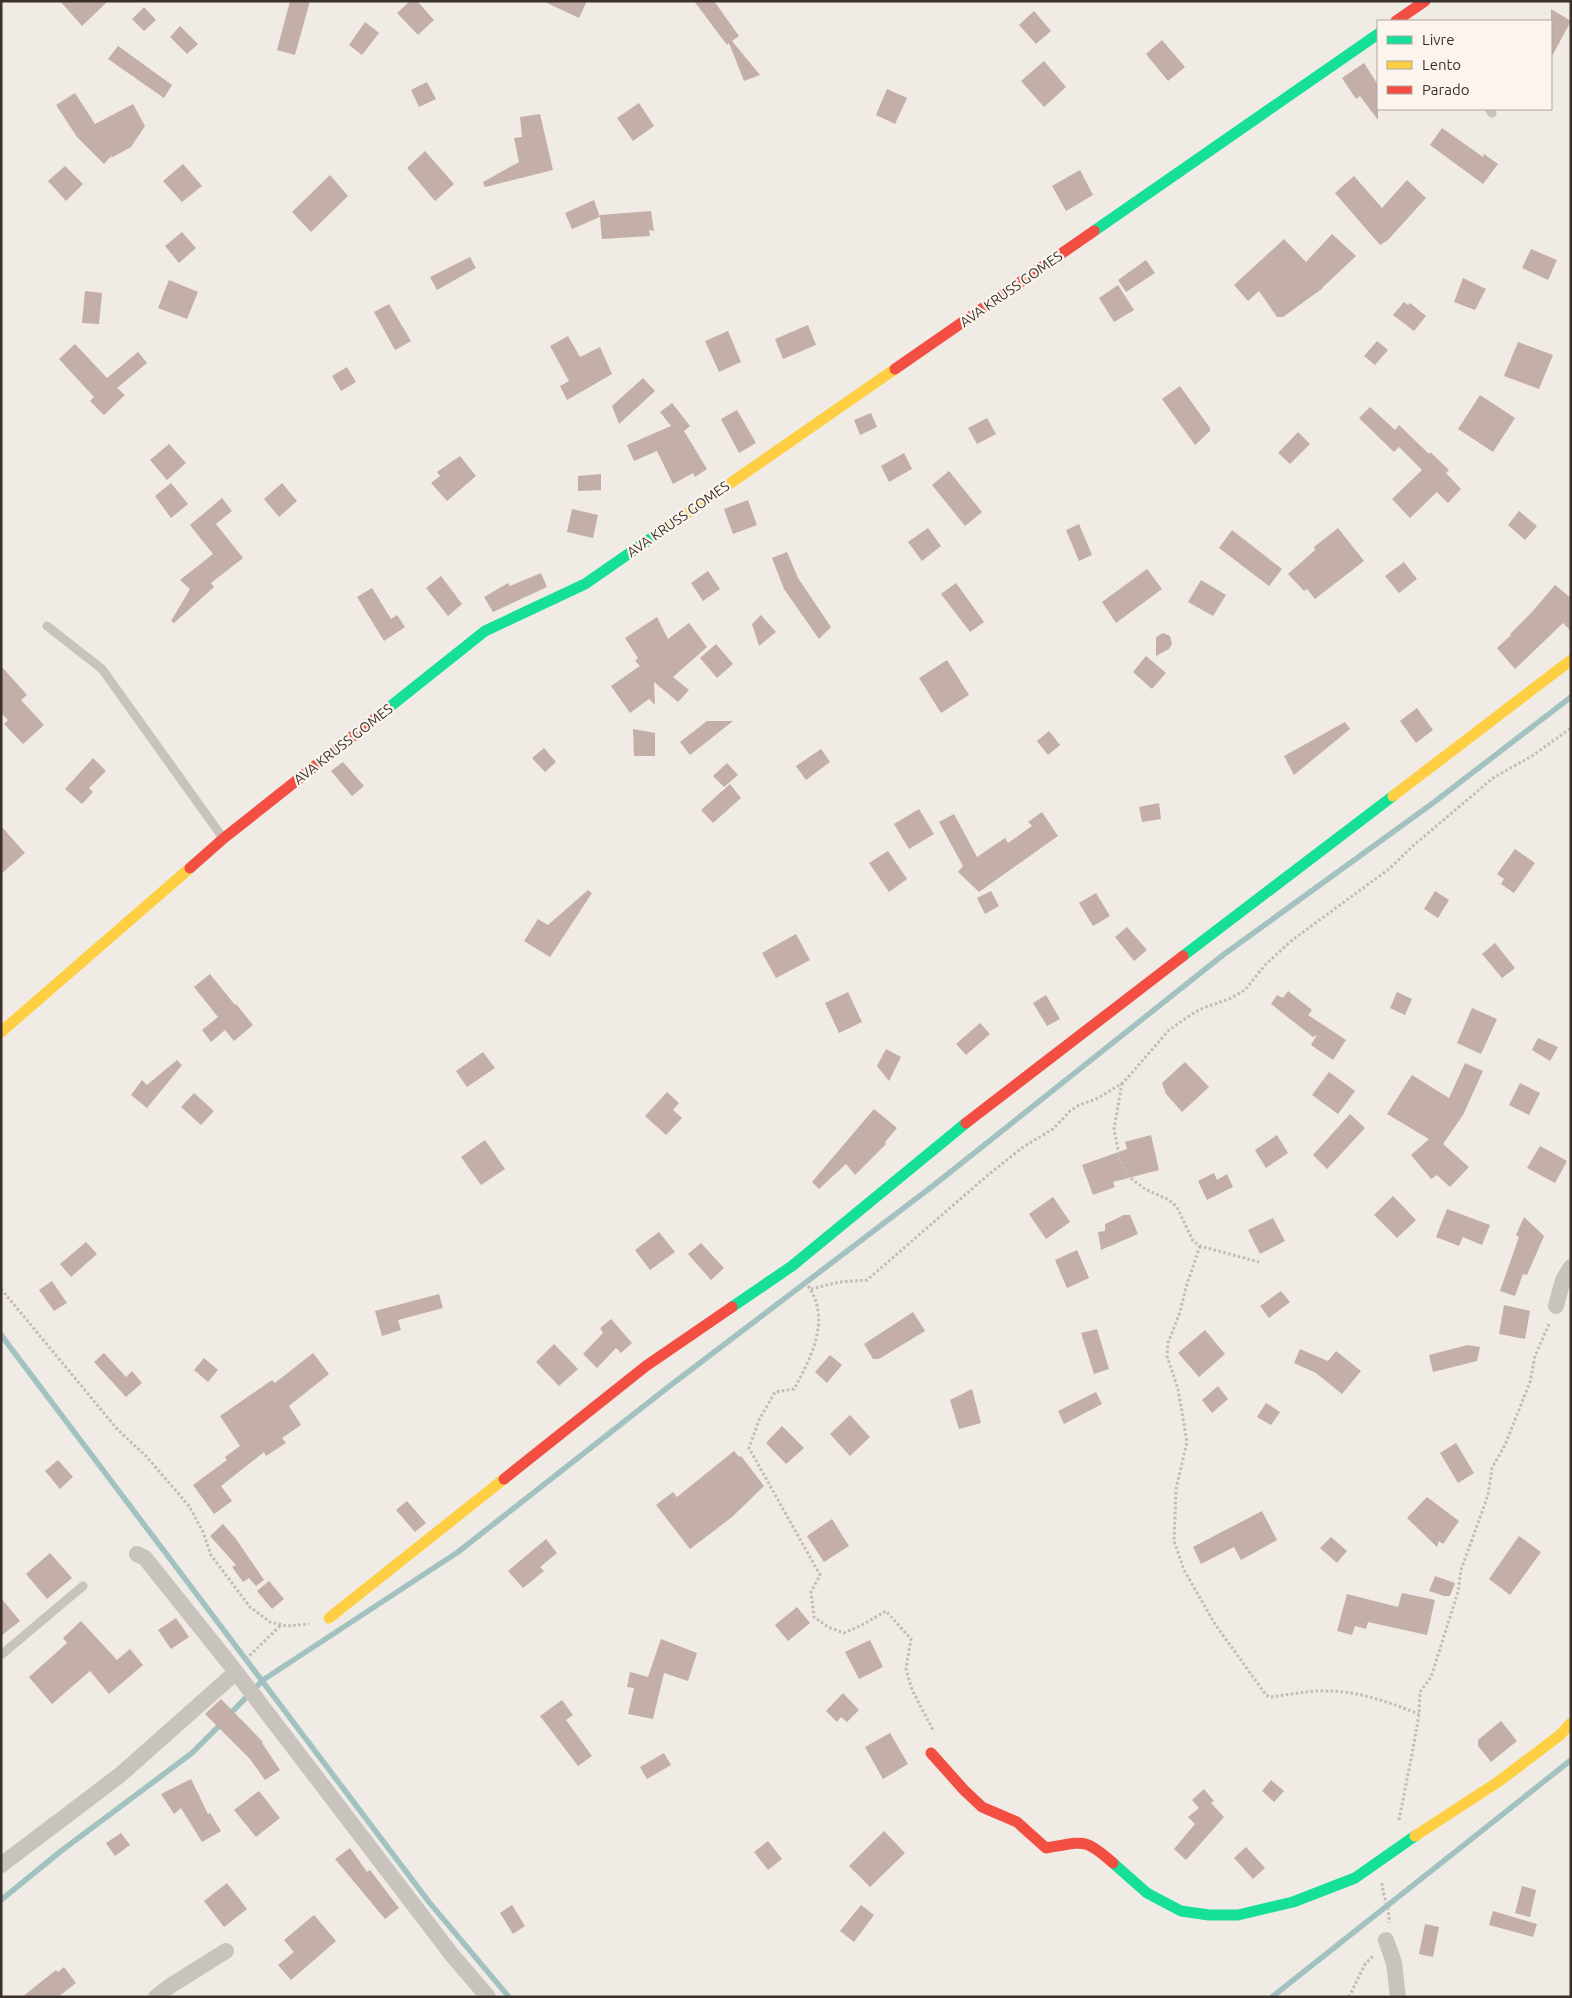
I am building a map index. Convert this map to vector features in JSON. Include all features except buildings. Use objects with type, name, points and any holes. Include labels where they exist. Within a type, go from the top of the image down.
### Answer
[{"type":"street","points":[[1398,20],[1425,1]]},
{"type":"street","name":"AVA KRUSS GOMES","points":[[1,1032],[224,838],[485,631],[585,584],[1377,35]]},
{"type":"street","points":[[329,1618],[646,1366],[792,1266],[995,1099],[1571,660]]},
{"type":"street","points":[[1556,1306],[1562,1280],[1571,1267]]},
{"type":"street","points":[[137,1554],[145,1558],[440,1940],[488,1997]]},
{"type":"street","points":[[1,1865],[120,1775],[235,1673]]},
{"type":"street","points":[[931,1753],[982,1807],[1018,1822],[1046,1848],[1081,1842],[1094,1846],[1147,1893],[1182,1911],[1209,1915],[1238,1916],[1293,1902],[1355,1878],[1498,1782],[1560,1735],[1571,1723]]},
{"type":"street","points":[[1386,1940],[1394,1963],[1398,1997]]},
{"type":"street","points":[[156,1997],[170,1986],[226,1951]]},
{"type":"lane","points":[[47,626],[102,669],[224,838]]},
{"type":"lane","points":[[1,1655],[83,1586]]},
{"type":"path","points":[[931,1753],[934,1733],[912,1690],[906,1669],[911,1639],[886,1611],[862,1626],[844,1633],[828,1627],[814,1617],[811,1592],[820,1575],[749,1448],[759,1420],[775,1392],[794,1390],[810,1360],[820,1320],[811,1289],[839,1282],[867,1280],[988,1175],[1023,1147],[1053,1129],[1070,1110],[1096,1099],[1123,1083],[1170,1030],[1203,1008],[1229,999],[1245,990],[1266,965],[1291,941],[1389,869],[1414,845],[1493,778],[1532,756],[1571,728]]},
{"type":"path","points":[[1565,732],[1571,736]]},
{"type":"path","points":[[1123,1083],[1114,1129],[1122,1164],[1129,1177],[1145,1189],[1169,1200],[1177,1207],[1193,1241],[1200,1246],[1258,1262]]},
{"type":"path","points":[[1200,1246],[1186,1287],[1180,1312],[1168,1343],[1167,1356],[1178,1389],[1187,1442],[1176,1489],[1174,1541],[1184,1570],[1215,1624],[1266,1695],[1270,1697],[1328,1691],[1348,1693],[1398,1706],[1419,1714]]},
{"type":"path","points":[[1,1289],[118,1430],[146,1456],[189,1506],[203,1532],[211,1555],[250,1607],[270,1622],[281,1624],[301,1626],[329,1618]]},
{"type":"path","points":[[1398,1825],[1419,1714],[1420,1692],[1431,1677],[1458,1592],[1461,1570],[1488,1495],[1492,1468],[1505,1444],[1526,1391],[1535,1356],[1556,1306]]},
{"type":"path","points":[[252,1653],[281,1624]]},
{"type":"path","points":[[1349,1997],[1365,1964],[1386,1940],[1390,1913],[1383,1895],[1382,1883],[1386,1856]]},
{"type":"waterway","points":[[228,1716],[263,1680],[458,1552],[667,1388],[934,1185],[1223,955],[1433,803],[1571,697]]},
{"type":"waterway","points":[[1,1335],[429,1902],[509,1997]]},
{"type":"waterway","points":[[1,1900],[61,1851],[192,1753],[222,1723]]},
{"type":"waterway","points":[[1272,1997],[1571,1760]]},
{"type":"traffic: fast","points":[[1094,231],[1377,35]]},
{"type":"traffic: fast","points":[[387,709],[485,631],[585,584],[673,523]]},
{"type":"traffic: fast","points":[[1183,956],[1393,796]]},
{"type":"traffic: fast","points":[[732,1307],[792,1266],[966,1123]]},
{"type":"traffic: fast","points":[[1113,1863],[1147,1893],[1181,1911],[1209,1915],[1238,1915],[1293,1902],[1355,1878],[1415,1836]]},
{"type":"traffic: slow","points":[[673,523],[895,369]]},
{"type":"traffic: slow","points":[[1393,796],[1571,660]]},
{"type":"traffic: slow","points":[[1,1032],[190,868]]},
{"type":"traffic: slow","points":[[329,1618],[504,1479]]},
{"type":"traffic: slow","points":[[1415,1836],[1498,1782],[1560,1735],[1571,1723]]},
{"type":"traffic: jam","points":[[1397,20],[1425,1]]},
{"type":"traffic: jam","points":[[895,369],[1094,231]]},
{"type":"traffic: jam","points":[[190,868],[224,838],[387,709]]},
{"type":"traffic: jam","points":[[966,1123],[1183,956]]},
{"type":"traffic: jam","points":[[504,1479],[646,1366],[732,1307]]},
{"type":"traffic: jam","points":[[931,1753],[982,1807],[1017,1822],[1046,1848],[1083,1843],[1096,1849],[1113,1863]]}]
